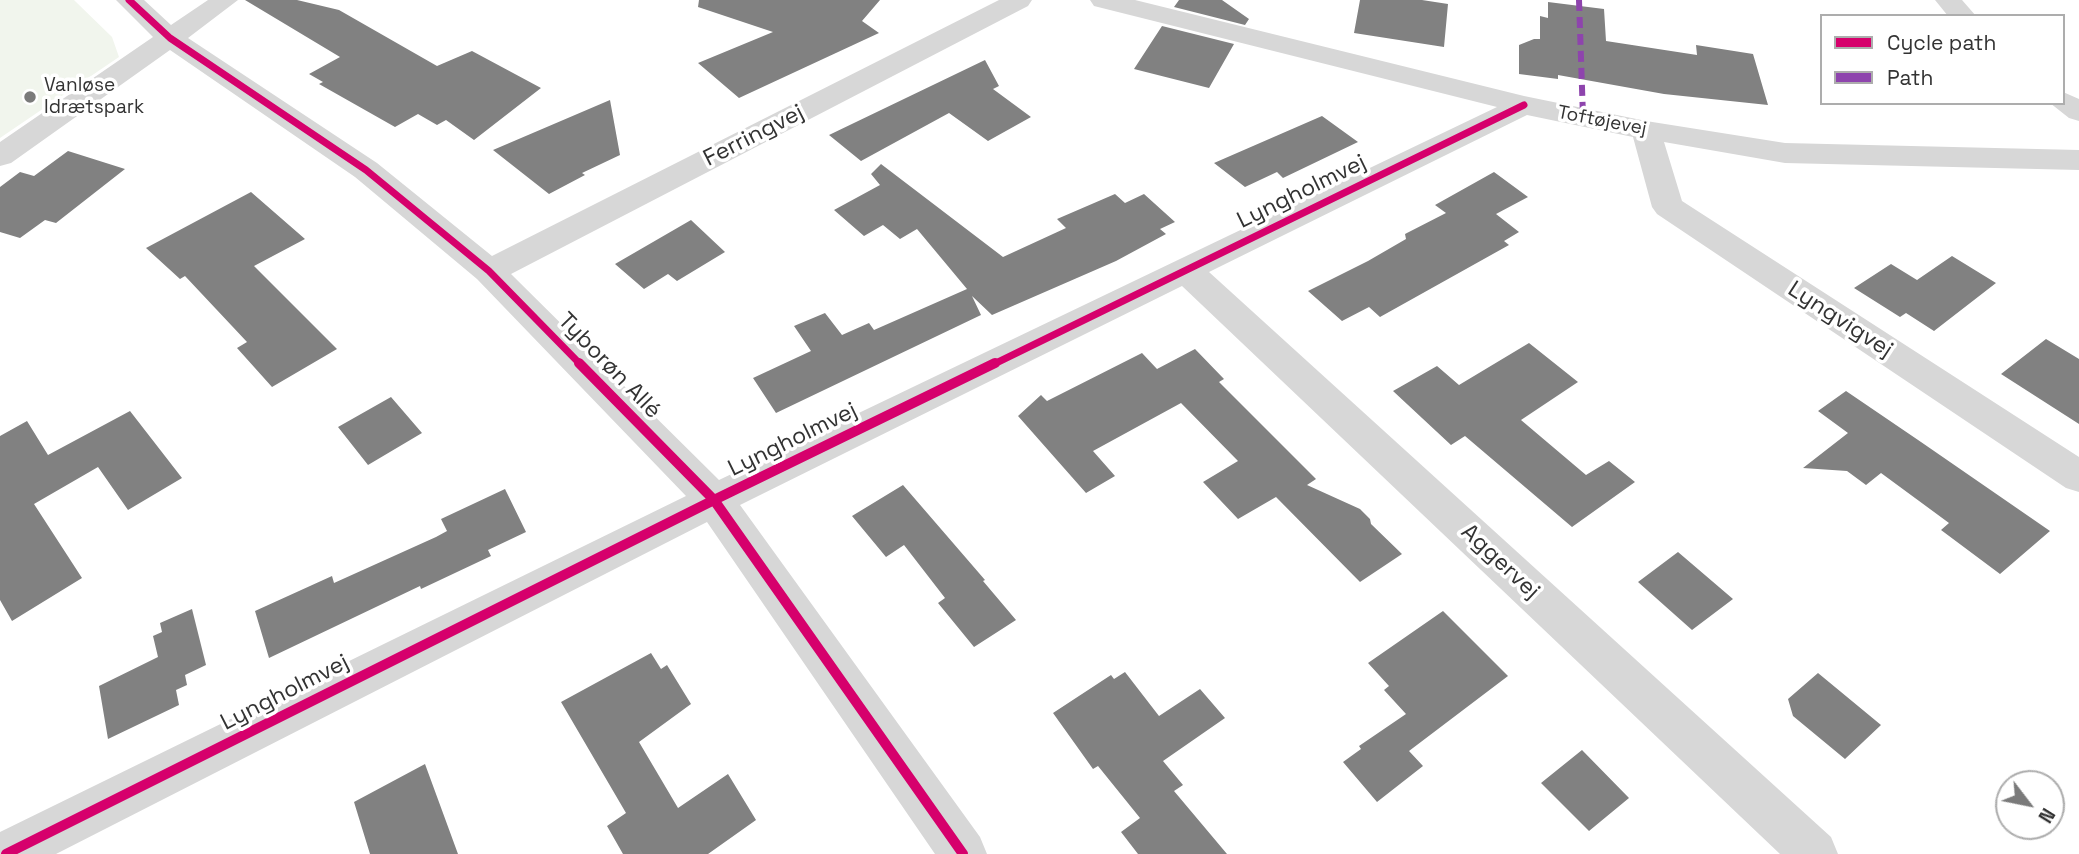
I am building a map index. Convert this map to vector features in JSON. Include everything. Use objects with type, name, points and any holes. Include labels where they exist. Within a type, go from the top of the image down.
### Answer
[{"type":"street","name":"Tyborøn Allé","points":[[129,0],[170,38],[366,170],[489,271],[714,500],[963,854]]},
{"type":"street","points":[[0,156],[225,0]]},
{"type":"street","name":"Ferringvej","points":[[489,271],[1019,0]]},
{"type":"street","name":"Toftøjevej","points":[[1102,0],[1139,4],[1539,108],[1646,130],[1785,153],[2079,160]]},
{"type":"street","points":[[1948,0],[1962,14]]},
{"type":"street","name":"Lyngholmvej","points":[[6,849],[1186,270],[1539,108]]},
{"type":"street","name":"Lyngvigvej","points":[[1646,130],[1668,207],[2079,477]]},
{"type":"street","name":"Aggervej","points":[[1186,270],[1814,854]]},
{"type":"shaded area","name":"Vanløse Idrætspark","points":[[0,0],[74,0],[112,37],[119,57],[0,138]]},
{"type":"building","points":[[245,0],[297,0],[339,10],[437,66],[472,51],[541,88],[474,140],[446,120],[437,125],[418,114],[395,127],[319,84],[323,82],[309,74],[340,57]]},
{"type":"building","points":[[699,0],[880,0],[862,21],[879,33],[739,98],[698,63],[773,32],[698,7]]},
{"type":"building","points":[[1179,0],[1222,0],[1249,19],[1245,25],[1174,7]]},
{"type":"building","points":[[1360,0],[1422,0],[1448,4],[1444,47],[1354,33]]},
{"type":"building","points":[[1548,2],[1604,9],[1606,41],[1697,55],[1696,45],[1753,54],[1768,105],[1664,94],[1558,75],[1558,79],[1519,74],[1519,45],[1540,39],[1540,16],[1548,18]]},
{"type":"building","points":[[1162,26],[1234,44],[1209,88],[1134,69]]},
{"type":"building","points":[[985,60],[999,86],[993,89],[1031,117],[988,141],[949,113],[861,161],[829,135]]},
{"type":"building","points":[[610,100],[620,155],[582,173],[585,175],[549,194],[493,150]]},
{"type":"building","points":[[1322,116],[1358,142],[1283,178],[1277,172],[1245,187],[1214,163]]},
{"type":"building","points":[[68,151],[125,169],[56,223],[45,220],[20,238],[0,232],[0,187],[20,172],[34,176]]},
{"type":"building","points":[[881,164],[1003,257],[1066,228],[1057,219],[1115,194],[1125,203],[1144,194],[1175,222],[1160,229],[1166,234],[1116,261],[992,315],[972,296],[981,315],[776,413],[753,378],[811,351],[794,326],[825,313],[842,335],[869,323],[874,330],[967,289],[917,229],[900,239],[883,225],[864,236],[834,210],[880,185],[871,174]]},
{"type":"building","points":[[1494,172],[1528,197],[1496,214],[1519,232],[1504,241],[1509,245],[1380,317],[1369,307],[1342,321],[1308,291],[1406,239],[1405,234],[1446,213],[1435,205]]},
{"type":"building","points":[[251,192],[305,239],[254,266],[337,349],[272,387],[237,348],[247,342],[185,276],[180,279],[146,248]]},
{"type":"building","points":[[691,220],[725,252],[677,281],[668,274],[644,289],[615,264]]},
{"type":"building","points":[[1952,256],[1996,283],[1934,331],[1906,313],[1900,317],[1854,288],[1891,264],[1917,280]]},
{"type":"building","points":[[2046,339],[2079,359],[2079,424],[2001,374]]},
{"type":"building","points":[[1529,343],[1578,382],[1521,420],[1586,475],[1609,461],[1635,482],[1572,527],[1465,436],[1451,445],[1393,391],[1437,366],[1459,385]]},
{"type":"building","points":[[1195,349],[1224,379],[1219,382],[1316,479],[1307,485],[1360,509],[1370,519],[1371,524],[1402,554],[1360,582],[1276,497],[1238,519],[1203,482],[1238,461],[1181,403],[1093,451],[1115,476],[1086,493],[1018,416],[1041,395],[1047,401],[1142,353],[1157,369]]},
{"type":"building","points":[[1846,391],[2050,531],[2000,574],[1941,530],[1949,523],[1881,473],[1866,485],[1847,471],[1803,468],[1848,433],[1818,411]]},
{"type":"building","points":[[391,397],[422,433],[368,465],[338,427]]},
{"type":"building","points":[[130,411],[182,478],[128,510],[98,467],[34,504],[82,578],[12,621],[0,600],[0,436],[27,421],[48,455]]},
{"type":"building","points":[[903,485],[1016,620],[974,647],[938,603],[945,598],[904,545],[886,557],[852,516]]},
{"type":"building","points":[[505,489],[526,532],[488,550],[491,556],[421,589],[420,586],[269,658],[255,611],[332,576],[334,583],[436,537],[447,531],[441,519]]},
{"type":"building","points":[[1678,552],[1733,599],[1692,630],[1638,582]]},
{"type":"building","points":[[192,609],[206,665],[185,675],[187,685],[176,690],[179,705],[108,739],[99,686],[158,657],[153,636],[162,632],[160,623]]},
{"type":"building","points":[[1443,611],[1508,676],[1409,751],[1423,766],[1377,802],[1343,762],[1361,749],[1359,746],[1406,714],[1384,690],[1389,686],[1368,663]]},
{"type":"building","points":[[651,653],[661,669],[667,665],[691,704],[639,742],[678,808],[728,774],[756,820],[708,854],[623,854],[607,826],[626,813],[561,702]]},
{"type":"building","points":[[1125,672],[1159,716],[1200,689],[1225,718],[1163,761],[1183,785],[1174,791],[1227,854],[1138,854],[1121,832],[1140,818],[1098,766],[1093,769],[1053,713],[1111,675],[1114,679]]},
{"type":"building","points":[[1818,673],[1881,725],[1845,759],[1793,716],[1788,699]]},
{"type":"building","points":[[1582,750],[1629,798],[1589,831],[1541,783]]},
{"type":"building","points":[[425,764],[458,854],[370,854],[354,802]]},
{"type":"marked path","points":[[1579,0],[1583,117]]},
{"type":"cycle path","points":[[129,0],[170,38],[366,170],[489,271],[714,500],[963,854]]},
{"type":"cycle path","points":[[6,854],[714,500],[1524,105]]},
{"type":"place","name":"Vanløse Idrætspark","points":[[30,97]]}]
